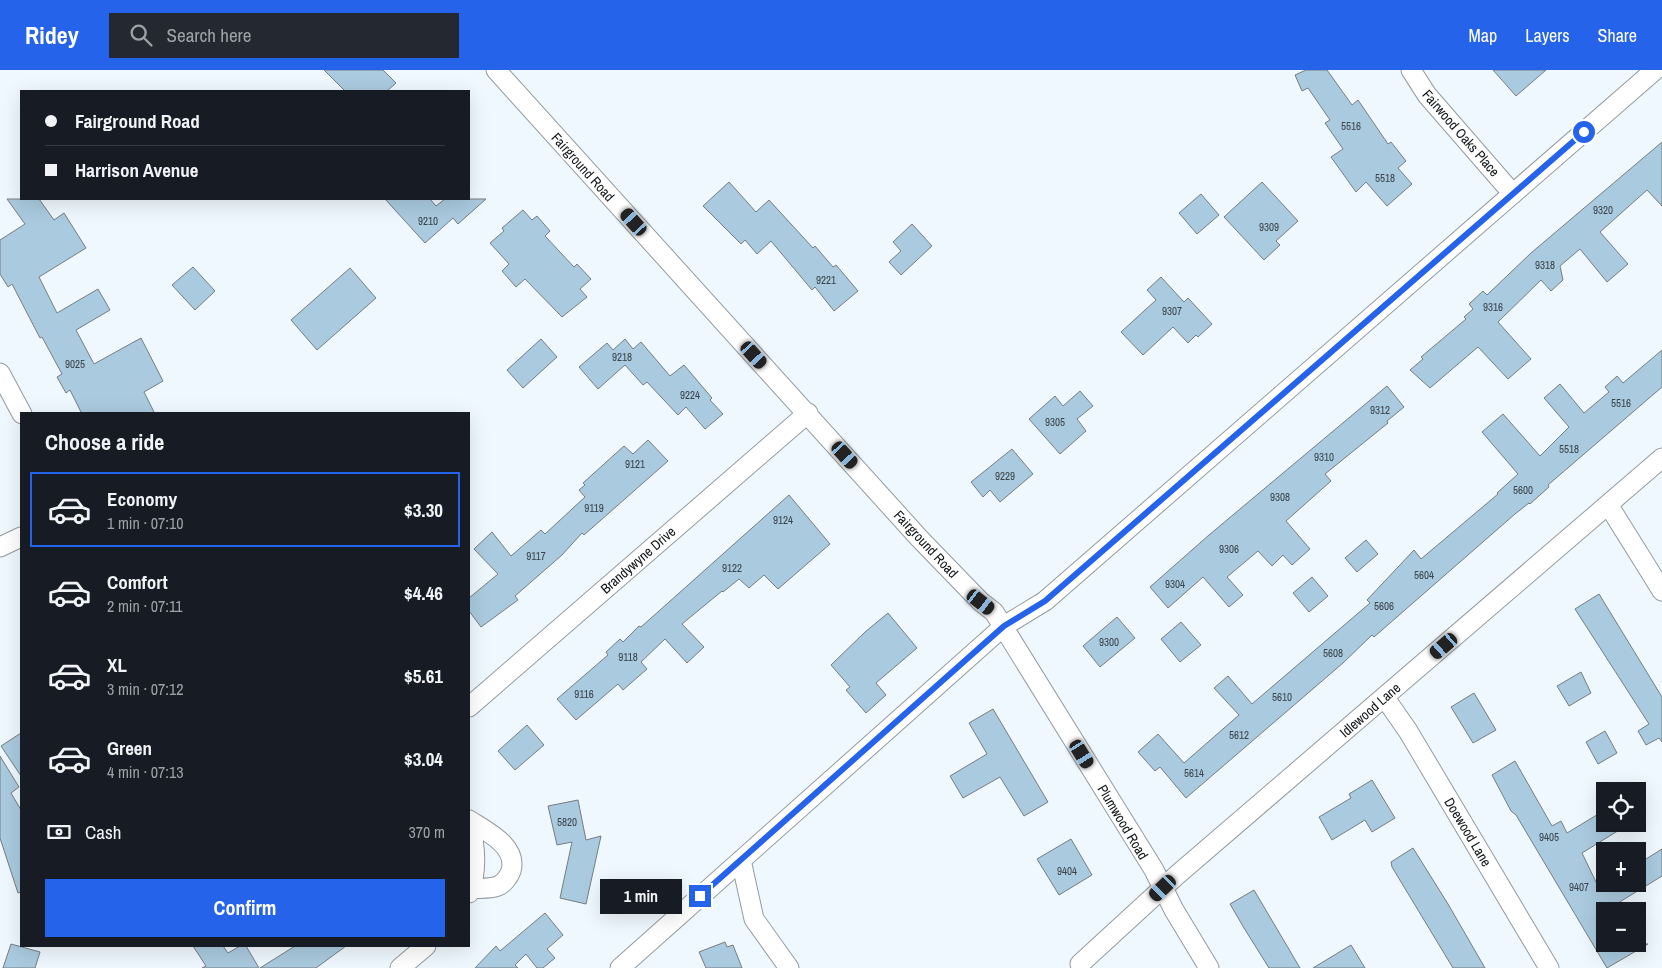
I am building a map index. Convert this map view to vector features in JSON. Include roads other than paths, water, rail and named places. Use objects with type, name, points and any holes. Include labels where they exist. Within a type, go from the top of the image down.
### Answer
[{"type":"street","name":"Fairground Road","points":[[496,70],[919,538],[981,602],[994,612],[1004,626]]},
{"type":"street","name":"Fairwood Oaks Place","points":[[1411,70],[1427,95],[1513,194]]},
{"type":"street","points":[[620,968],[1004,626],[1045,601],[1655,70]]},
{"type":"street","points":[[0,374],[21,412]]},
{"type":"street","name":"Brandywyne Drive","points":[[470,706],[808,413]]},
{"type":"street","name":"Idlewood Lane","points":[[1080,964],[1163,888],[1609,506],[1662,458]]},
{"type":"street","points":[[1609,506],[1662,591]]},
{"type":"street","points":[[0,547],[20,537]]},
{"type":"street","name":"Plumwood Road","points":[[1004,626],[1163,888],[1209,968]]},
{"type":"street","name":"Doewood Lane","points":[[1385,698],[1408,731],[1549,968]]},
{"type":"street","points":[[741,860],[754,919],[789,968]]},
{"type":"street","points":[[400,968],[425,947]]}]
